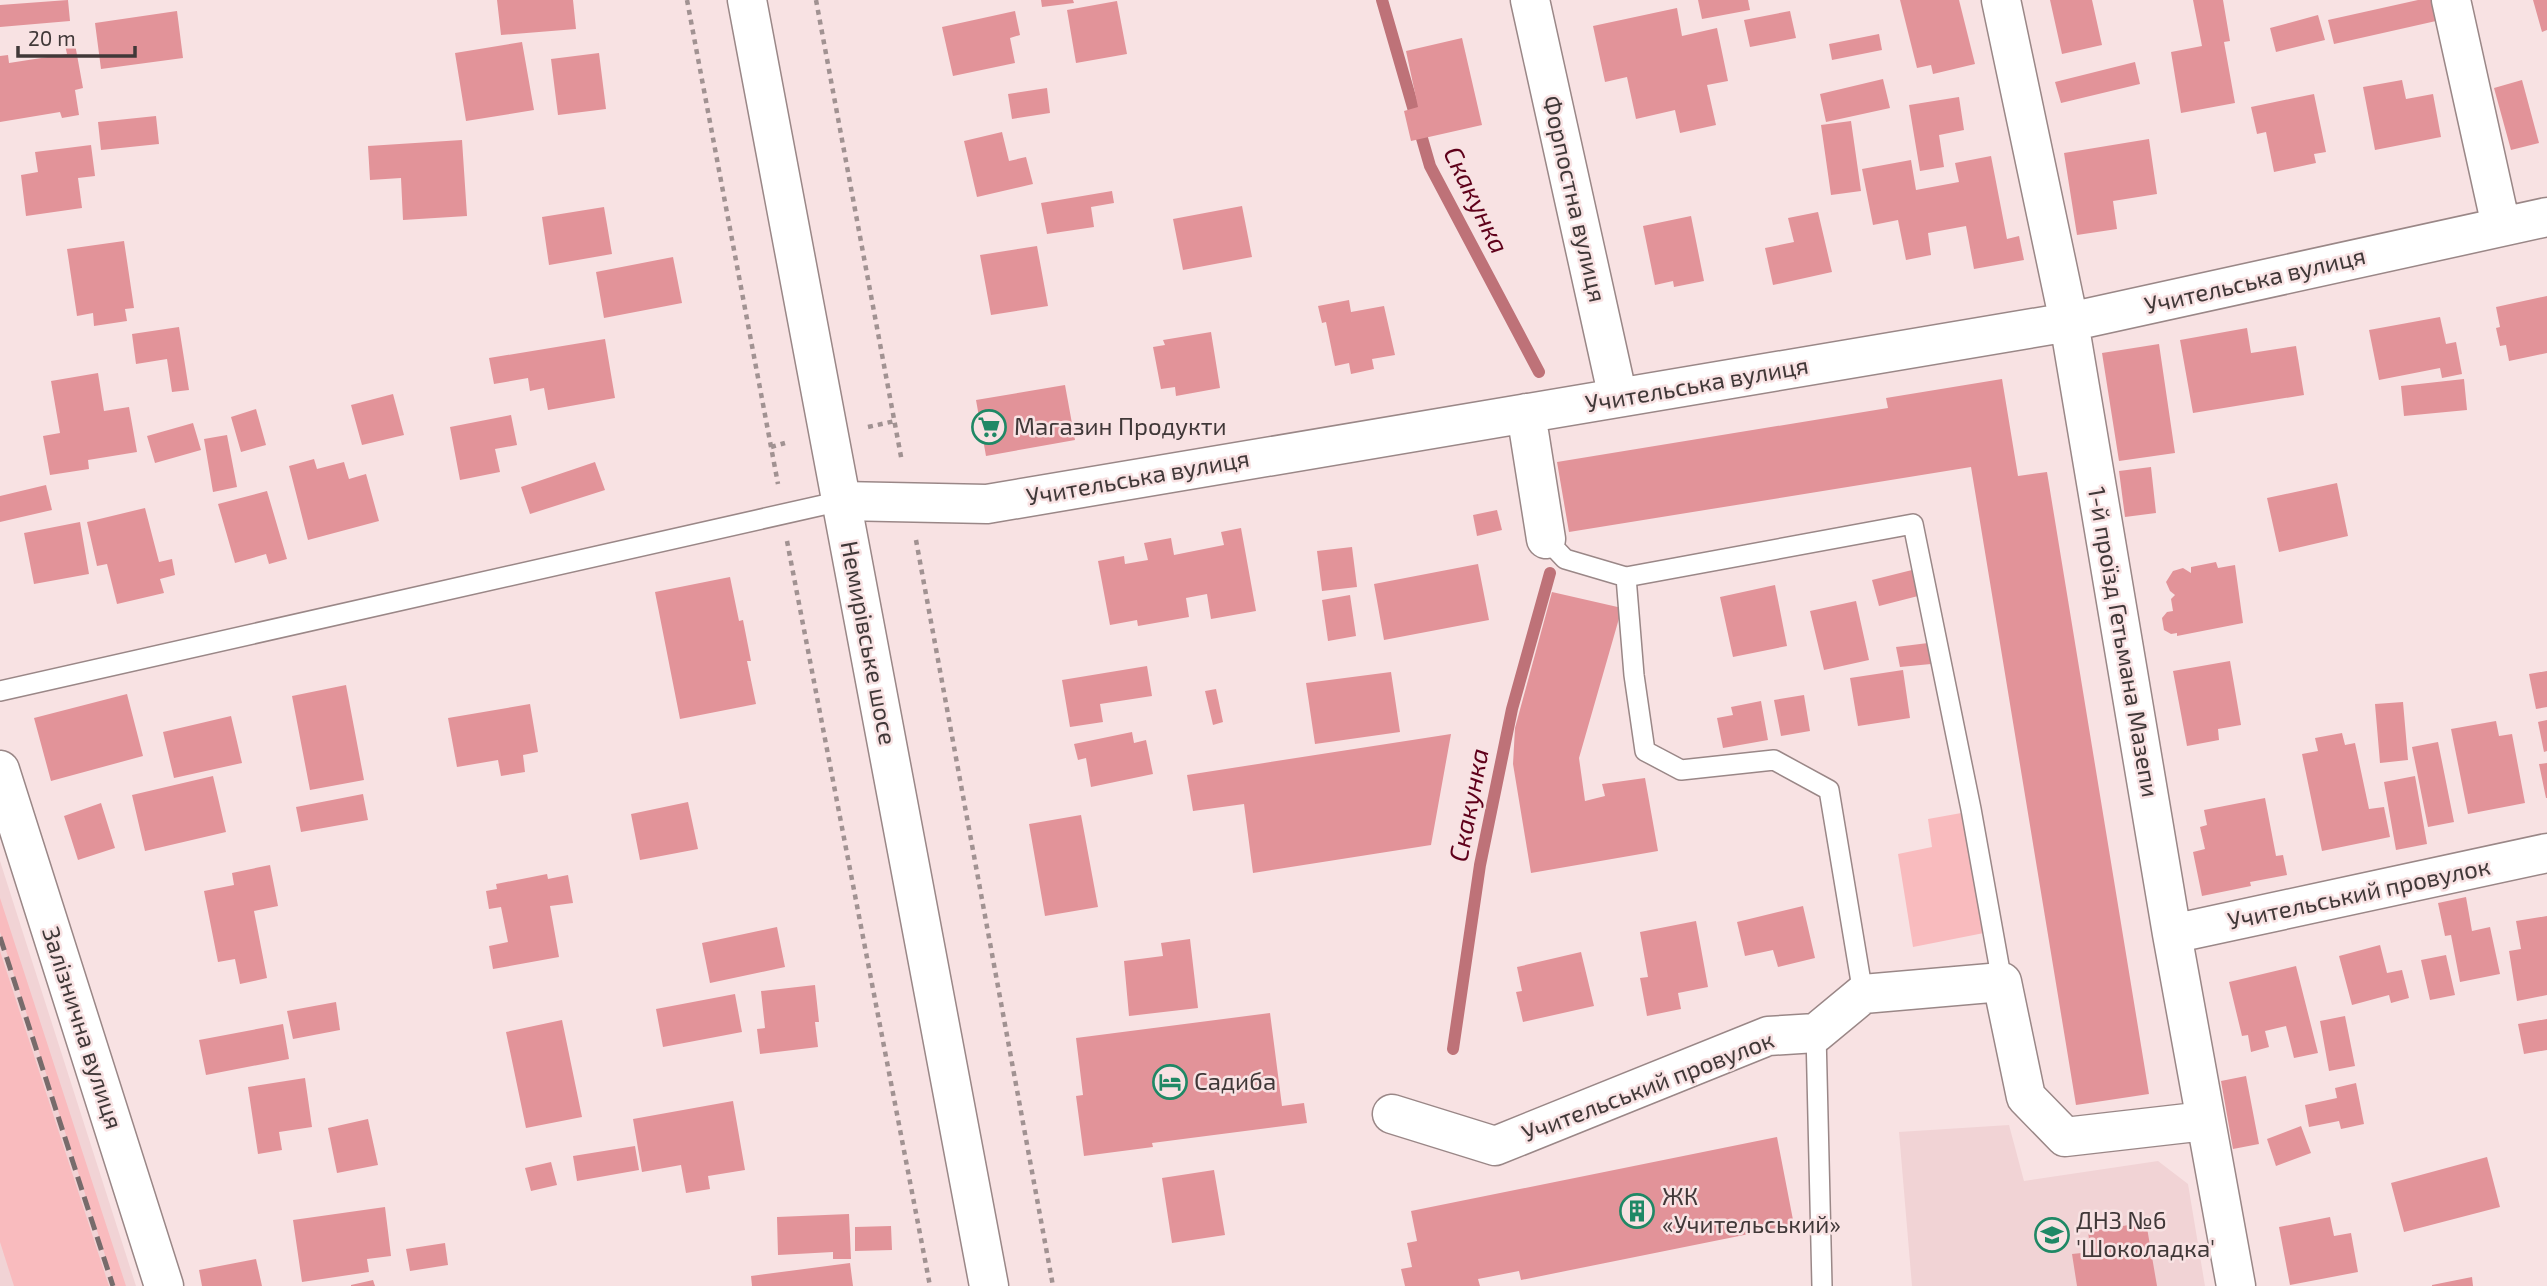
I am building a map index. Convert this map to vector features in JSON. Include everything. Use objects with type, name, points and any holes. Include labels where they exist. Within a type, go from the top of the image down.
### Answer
[{"type":"street","name":"Немирівське шосе","points":[[747,0],[989,1286]]},
{"type":"street","name":"Форпостна вулиця","points":[[1530,0],[1618,398]]},
{"type":"street","name":"1-й проїзд Гетьмана Мазепи","points":[[2001,0],[2069,322],[2172,934],[2236,1286]]},
{"type":"street","points":[[2451,0],[2501,226]]},
{"type":"street","name":"Учительська вулиця","points":[[841,501],[987,504],[2069,322],[2547,217]]},
{"type":"street","points":[[1526,413],[1546,539]]},
{"type":"street","name":"Залізнична вулиця","points":[[0,770],[164,1286]]},
{"type":"street","name":"Учительський провулок","points":[[2172,934],[2547,853]]},
{"type":"street","points":[[1816,1033],[1863,994],[2001,982],[2026,1097],[2065,1137],[2205,1121]]},
{"type":"street","name":"Учительський провулок","points":[[1392,1114],[1495,1146],[1768,1036],[1816,1033]]},
{"type":"lane","points":[[0,691],[841,501]]},
{"type":"lane","points":[[1546,539],[1564,559],[1626,577],[1913,524],[1971,809],[2001,982]]},
{"type":"lane","points":[[1626,577],[1634,675],[1645,751],[1681,770],[1774,760],[1829,790],[1863,994]]},
{"type":"lane","points":[[1816,1033],[1817,1285]]},
{"type":"path","points":[[687,0],[930,1286]]},
{"type":"path","points":[[816,0],[1053,1286]]},
{"type":"path","points":[[868,427],[895,421]]},
{"type":"path","points":[[771,447],[785,443]]},
{"type":"shaded area","points":[[1967,812],[1989,932],[1913,947],[1898,854],[1932,847],[1928,819]]},
{"type":"shaded area","points":[[0,861],[136,1286],[0,1286]]},
{"type":"shaded area","points":[[0,898],[126,1286],[115,1286],[0,932]]},
{"type":"shaded area","points":[[0,951],[109,1286],[14,1286],[0,1242]]},
{"type":"shaded area","name":"ДНЗ №6 'Шоколадка'","points":[[2009,1125],[2024,1181],[2158,1161],[2188,1184],[2205,1286],[1912,1286],[1899,1132]]},
{"type":"building","points":[[68,0],[70,21],[0,27],[0,5]]},
{"type":"building","points":[[497,0],[573,0],[576,29],[501,35]]},
{"type":"building","points":[[1041,0],[1073,0],[1074,3],[1042,7]]},
{"type":"building","points":[[1698,0],[1748,0],[1750,10],[1702,19]]},
{"type":"building","points":[[1900,0],[1959,0],[1975,64],[1933,74],[1931,65],[1917,68]]},
{"type":"building","points":[[2050,0],[2092,0],[2102,45],[2062,54]]},
{"type":"building","points":[[2193,0],[2223,0],[2230,41],[2224,42],[2235,103],[2181,113],[2171,52],[2202,46]]},
{"type":"building","points":[[2418,0],[2431,0],[2436,21],[2334,44],[2328,20]]},
{"type":"building","points":[[2533,0],[2547,0],[2547,30],[2542,32]]},
{"type":"building","points":[[1117,1],[1127,54],[1076,63],[1067,10]]},
{"type":"building","points":[[1677,8],[1682,36],[1717,28],[1728,81],[1707,85],[1716,125],[1680,133],[1675,110],[1636,119],[1627,77],[1605,82],[1593,26]]},
{"type":"building","points":[[177,11],[183,58],[101,69],[95,23]]},
{"type":"building","points":[[1015,11],[1020,35],[1010,38],[1015,63],[953,76],[942,27]]},
{"type":"building","points":[[1790,11],[1796,38],[1750,47],[1744,20]]},
{"type":"building","points":[[2318,15],[2325,40],[2276,52],[2270,28]]},
{"type":"building","points":[[1879,34],[1882,50],[1832,60],[1829,44]]},
{"type":"building","points":[[1462,38],[1482,125],[1411,141],[1404,111],[1418,107],[1406,51]]},
{"type":"building","points":[[522,42],[534,110],[466,121],[455,53]]},
{"type":"building","points":[[75,44],[83,88],[75,90],[79,115],[62,118],[60,112],[0,122],[0,56],[8,55],[9,63],[67,54],[65,45]]},
{"type":"building","points":[[599,53],[606,109],[558,115],[551,59]]},
{"type":"building","points":[[2135,62],[2140,84],[2061,103],[2055,82]]},
{"type":"building","points":[[1883,79],[1890,108],[1826,122],[1820,94]]},
{"type":"building","points":[[2402,80],[2406,99],[2433,94],[2441,137],[2375,150],[2363,87]]},
{"type":"building","points":[[2522,80],[2539,143],[2511,150],[2494,88]]},
{"type":"building","points":[[1047,88],[1050,113],[1012,119],[1008,94]]},
{"type":"building","points":[[2314,94],[2326,152],[2314,154],[2316,163],[2274,172],[2266,132],[2257,134],[2251,107]]},
{"type":"building","points":[[1959,97],[1964,130],[1939,135],[1944,167],[1920,171],[1909,105]]},
{"type":"building","points":[[156,116],[159,144],[101,150],[98,122]]},
{"type":"building","points":[[1851,121],[1861,191],[1831,195],[1821,125]]},
{"type":"building","points":[[1002,132],[1009,161],[1026,157],[1033,184],[977,197],[964,141]]},
{"type":"building","points":[[2149,139],[2157,194],[2113,201],[2117,229],[2077,235],[2064,153]]},
{"type":"building","points":[[462,140],[467,216],[403,220],[401,178],[370,180],[368,146]]},
{"type":"building","points":[[91,145],[95,176],[78,178],[82,208],[26,216],[21,175],[38,172],[35,152]]},
{"type":"building","points":[[1991,156],[2007,239],[2019,236],[2024,260],[1974,269],[1966,226],[1928,233],[1931,255],[1906,260],[1898,220],[1873,225],[1862,169],[1911,160],[1916,190],[1959,182],[1955,163]]},
{"type":"building","points":[[1112,191],[1114,203],[1091,207],[1094,227],[1047,234],[1041,203]]},
{"type":"building","points":[[1242,206],[1252,257],[1183,270],[1173,219]]},
{"type":"building","points":[[604,207],[612,254],[549,265],[542,217]]},
{"type":"building","points":[[1818,212],[1832,272],[1773,285],[1765,248],[1794,242],[1788,218]]},
{"type":"building","points":[[1691,216],[1704,281],[1674,287],[1673,281],[1655,285],[1643,226]]},
{"type":"building","points":[[124,241],[134,308],[125,309],[127,321],[94,326],[93,313],[77,316],[67,249]]},
{"type":"building","points":[[1037,246],[1048,306],[991,315],[980,255]]},
{"type":"building","points":[[673,257],[682,303],[604,318],[596,272]]},
{"type":"building","points":[[2547,296],[2547,353],[2509,361],[2506,345],[2500,346],[2496,328],[2500,327],[2496,307]]},
{"type":"building","points":[[1349,300],[1351,312],[1384,306],[1395,355],[1372,359],[1374,369],[1351,374],[1349,363],[1335,366],[1326,322],[1322,323],[1318,306]]},
{"type":"building","points":[[2440,317],[2446,344],[2456,342],[2462,374],[2442,378],[2440,368],[2379,380],[2369,330]]},
{"type":"building","points":[[179,327],[189,390],[172,392],[167,359],[136,364],[132,334]]},
{"type":"building","points":[[2247,328],[2251,353],[2296,346],[2304,395],[2193,413],[2180,340]]},
{"type":"building","points":[[1211,332],[1220,388],[1176,396],[1175,387],[1161,389],[1153,347],[1165,345],[1163,340]]},
{"type":"building","points":[[605,339],[615,398],[548,410],[544,388],[530,391],[528,378],[494,384],[489,358]]},
{"type":"building","points":[[2159,344],[2175,453],[2119,461],[2102,353]]},
{"type":"building","points":[[98,373],[104,411],[129,407],[137,452],[88,460],[89,469],[50,475],[43,436],[60,433],[51,381]]},
{"type":"building","points":[[2002,379],[2018,476],[2047,472],[2149,1094],[2076,1105],[1971,467],[1569,532],[1557,462],[1888,408],[1886,398]]},
{"type":"building","points":[[2464,379],[2467,410],[2404,416],[2401,386]]},
{"type":"building","points":[[1065,385],[1075,440],[986,456],[976,400]]},
{"type":"building","points":[[393,394],[404,435],[362,445],[351,405]]},
{"type":"building","points":[[256,409],[266,445],[241,452],[231,417]]},
{"type":"building","points":[[511,415],[517,445],[495,449],[500,472],[460,480],[450,427]]},
{"type":"building","points":[[193,423],[201,450],[155,463],[147,436]]},
{"type":"building","points":[[227,435],[237,487],[213,492],[204,439]]},
{"type":"building","points":[[314,459],[317,469],[344,462],[349,479],[366,474],[379,521],[308,540],[289,466]]},
{"type":"building","points":[[595,462],[605,490],[530,514],[521,487]]},
{"type":"building","points":[[2151,467],[2156,513],[2125,517],[2119,471]]},
{"type":"building","points":[[2337,483],[2348,536],[2279,552],[2267,498]]},
{"type":"building","points":[[46,485],[52,510],[0,522],[0,496]]},
{"type":"building","points":[[267,491],[287,559],[269,564],[266,554],[235,563],[218,504]]},
{"type":"building","points":[[145,508],[159,562],[172,559],[175,575],[160,579],[164,593],[117,604],[107,564],[97,566],[87,522]]},
{"type":"building","points":[[1497,510],[1502,530],[1477,536],[1473,515]]},
{"type":"building","points":[[80,522],[89,574],[34,584],[24,533]]},
{"type":"building","points":[[1241,528],[1256,611],[1211,619],[1207,594],[1186,598],[1189,617],[1138,626],[1137,620],[1110,625],[1098,561],[1124,556],[1125,564],[1148,560],[1144,543],[1171,538],[1174,555],[1224,545],[1221,532]]},
{"type":"building","points":[[1352,547],[1357,587],[1322,591],[1317,551]]},
{"type":"building","points":[[2216,562],[2218,568],[2235,565],[2243,623],[2177,636],[2177,633],[2171,634],[2164,630],[2162,618],[2167,612],[2173,611],[2171,599],[2175,595],[2166,582],[2173,571],[2183,568],[2191,573],[2191,567]]},
{"type":"building","points":[[1478,564],[1489,620],[1384,640],[1374,584]]},
{"type":"building","points":[[1916,569],[1922,595],[1879,606],[1872,580]]},
{"type":"building","points":[[730,577],[739,621],[743,620],[751,661],[747,661],[756,704],[680,719],[655,592]]},
{"type":"building","points":[[1775,585],[1787,646],[1733,657],[1720,597]]},
{"type":"building","points":[[1552,592],[1622,608],[1579,758],[1585,801],[1605,796],[1602,784],[1645,778],[1658,851],[1531,873],[1513,764],[1515,728]]},
{"type":"building","points":[[1350,595],[1356,636],[1328,641],[1322,600]]},
{"type":"building","points":[[1856,601],[1869,660],[1824,670],[1810,611]]},
{"type":"building","points":[[1928,643],[1931,664],[1900,667],[1896,647]]},
{"type":"building","points":[[2230,661],[2241,725],[2218,729],[2219,740],[2187,746],[2173,671]]},
{"type":"building","points":[[1147,666],[1152,696],[1100,704],[1103,722],[1070,727],[1062,680]]},
{"type":"building","points":[[1903,670],[1910,718],[1858,726],[1850,678]]},
{"type":"building","points":[[2547,671],[2547,707],[2536,709],[2529,674]]},
{"type":"building","points":[[1391,672],[1400,732],[1315,744],[1306,683]]},
{"type":"building","points":[[346,685],[364,780],[310,790],[292,696]]},
{"type":"building","points":[[1216,689],[1223,722],[1213,725],[1205,691]]},
{"type":"building","points":[[127,694],[143,756],[51,781],[34,718]]},
{"type":"building","points":[[1804,695],[1810,731],[1781,736],[1774,700]]},
{"type":"building","points":[[1761,701],[1768,740],[1723,748],[1717,718],[1733,715],[1731,707]]},
{"type":"building","points":[[2403,702],[2408,760],[2380,763],[2375,704]]},
{"type":"building","points":[[530,704],[538,752],[523,755],[525,772],[501,776],[498,760],[457,767],[448,718]]},
{"type":"building","points":[[231,716],[242,763],[174,778],[163,732]]},
{"type":"building","points":[[2547,720],[2547,751],[2544,752],[2538,722]]},
{"type":"building","points":[[2496,721],[2499,736],[2512,734],[2525,803],[2468,814],[2451,729]]},
{"type":"building","points":[[1132,732],[1134,743],[1146,740],[1153,774],[1091,787],[1086,758],[1078,760],[1074,744]]},
{"type":"building","points":[[2342,733],[2345,745],[2355,743],[2369,809],[2384,807],[2390,837],[2322,851],[2302,754],[2318,751],[2315,738]]},
{"type":"building","points":[[1451,734],[1431,845],[1253,873],[1244,804],[1193,811],[1187,775]]},
{"type":"building","points":[[2438,742],[2454,822],[2428,827],[2412,747]]},
{"type":"building","points":[[2547,763],[2547,798],[2546,798],[2539,764]]},
{"type":"building","points":[[213,776],[226,832],[145,851],[132,795]]},
{"type":"building","points":[[2415,776],[2427,844],[2396,850],[2384,782]]},
{"type":"building","points":[[363,794],[368,820],[301,832],[296,807]]},
{"type":"building","points":[[2265,798],[2276,856],[2283,855],[2287,875],[2202,896],[2193,852],[2205,849],[2200,827],[2207,825],[2204,810]]},
{"type":"building","points":[[688,802],[698,849],[640,860],[631,814]]},
{"type":"building","points":[[101,803],[115,848],[78,860],[64,816]]},
{"type":"building","points":[[1081,815],[1098,907],[1045,916],[1029,824]]},
{"type":"building","points":[[270,865],[278,906],[254,911],[267,978],[240,984],[235,959],[218,962],[204,891],[234,885],[232,873]]},
{"type":"building","points":[[547,874],[548,879],[568,875],[573,903],[550,906],[559,957],[493,969],[489,946],[508,942],[501,907],[489,909],[486,891],[497,889],[496,884]]},
{"type":"building","points":[[2466,897],[2472,931],[2490,927],[2500,974],[2460,982],[2451,935],[2445,936],[2438,903]]},
{"type":"building","points":[[1803,906],[1815,958],[1778,967],[1773,950],[1745,956],[1737,922]]},
{"type":"building","points":[[2547,916],[2547,995],[2517,1001],[2509,951],[2521,949],[2516,921]]},
{"type":"building","points":[[1696,921],[1708,987],[1678,993],[1681,1009],[1647,1016],[1640,978],[1648,977],[1640,932]]},
{"type":"building","points":[[777,927],[785,967],[710,983],[702,943]]},
{"type":"building","points":[[1190,939],[1198,1008],[1129,1016],[1124,961],[1163,956],[1161,943]]},
{"type":"building","points":[[2380,945],[2387,973],[2402,970],[2409,998],[2391,1003],[2389,995],[2352,1005],[2339,956]]},
{"type":"building","points":[[1581,952],[1594,1006],[1523,1022],[1516,992],[1522,991],[1517,967]]},
{"type":"building","points":[[2446,955],[2455,995],[2430,1000],[2421,960]]},
{"type":"building","points":[[2296,966],[2318,1053],[2294,1058],[2286,1026],[2265,1031],[2269,1047],[2251,1052],[2248,1035],[2242,1036],[2229,982]]},
{"type":"building","points":[[815,985],[819,1022],[815,1022],[818,1047],[760,1054],[757,1029],[765,1028],[761,991]]},
{"type":"building","points":[[735,994],[742,1032],[663,1047],[656,1009]]},
{"type":"building","points":[[336,1002],[340,1030],[293,1039],[287,1011]]},
{"type":"building","points":[[1270,1013],[1282,1106],[1304,1103],[1307,1123],[1152,1143],[1153,1147],[1084,1156],[1076,1096],[1083,1095],[1076,1038]]},
{"type":"building","points":[[2345,1016],[2355,1066],[2329,1071],[2320,1021]]},
{"type":"building","points":[[2547,1019],[2547,1050],[2524,1054],[2518,1024]]},
{"type":"building","points":[[562,1020],[582,1117],[526,1128],[506,1032]]},
{"type":"building","points":[[283,1024],[289,1059],[206,1075],[199,1040]]},
{"type":"building","points":[[2246,1076],[2259,1144],[2233,1149],[2221,1081]]},
{"type":"building","points":[[305,1078],[312,1127],[279,1132],[282,1150],[258,1154],[248,1087]]},
{"type":"building","points":[[2356,1083],[2364,1124],[2341,1129],[2339,1121],[2309,1127],[2305,1105],[2337,1098],[2335,1088]]},
{"type":"building","points":[[733,1101],[745,1170],[708,1176],[710,1189],[686,1193],[681,1165],[642,1172],[633,1119]]},
{"type":"building","points":[[368,1119],[378,1165],[337,1173],[328,1128]]},
{"type":"building","points":[[2301,1126],[2311,1153],[2276,1166],[2267,1139]]},
{"type":"building","name":"ЖК «Учительський»","points":[[1777,1137],[1794,1225],[1521,1280],[1519,1271],[1478,1279],[1480,1286],[1405,1286],[1401,1269],[1412,1267],[1407,1243],[1417,1241],[1411,1211]]},
{"type":"building","points":[[635,1146],[639,1170],[577,1181],[573,1156]]},
{"type":"building","points":[[2487,1157],[2500,1207],[2404,1232],[2391,1183]]},
{"type":"building","points":[[551,1162],[557,1185],[531,1191],[525,1168]]},
{"type":"building","points":[[1214,1170],[1225,1235],[1172,1243],[1162,1178]]},
{"type":"building","points":[[385,1207],[391,1256],[367,1259],[369,1272],[302,1282],[293,1220]]},
{"type":"building","points":[[849,1214],[851,1259],[833,1259],[833,1252],[778,1255],[777,1217]]},
{"type":"building","points":[[2330,1217],[2334,1236],[2351,1233],[2358,1272],[2290,1285],[2279,1227]]},
{"type":"building","points":[[2146,1222],[2157,1286],[2077,1286],[2072,1254],[2091,1252],[2088,1232]]},
{"type":"building","points":[[891,1226],[892,1250],[855,1251],[855,1227]]},
{"type":"building","points":[[445,1243],[448,1265],[410,1271],[406,1249]]},
{"type":"building","points":[[256,1259],[262,1286],[202,1286],[199,1270]]},
{"type":"building","points":[[850,1263],[853,1286],[752,1286],[751,1276]]},
{"type":"building","points":[[2472,1277],[2473,1286],[2432,1286],[2432,1285]]},
{"type":"building","points":[[373,1280],[375,1286],[351,1286],[351,1285]]},
{"type":"waterway","name":"Скакунка","points":[[1382,0],[1430,166],[1539,372]]},
{"type":"waterway","name":"Скакунка","points":[[1453,1049],[1480,865],[1512,709],[1550,573]]},
{"type":"railway","points":[[0,937],[113,1286]]},
{"type":"place","name":"Магазин Продукти","points":[[989,427]]},
{"type":"place","name":"Садиба","points":[[1170,1082]]},
{"type":"place","name":"ЖК «Учительський»","points":[[1637,1211]]},
{"type":"place","name":"ДНЗ №6 'Шоколадка'","points":[[2052,1235]]}]
